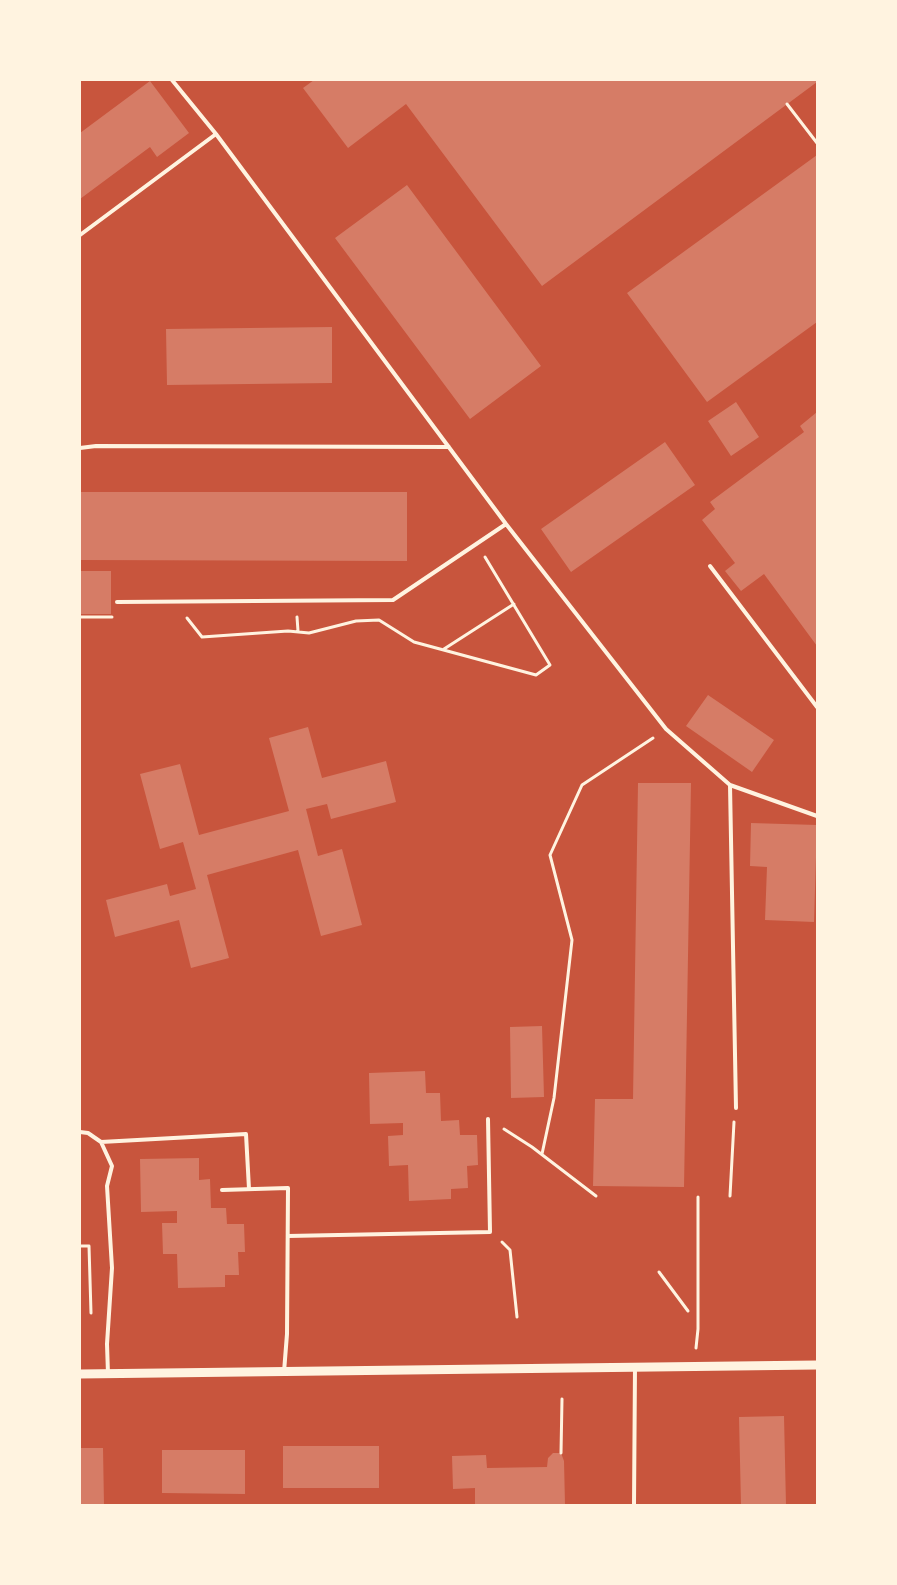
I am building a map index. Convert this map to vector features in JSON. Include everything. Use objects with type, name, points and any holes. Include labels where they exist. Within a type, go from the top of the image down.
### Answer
[{"type":"street","points":[[80,1374],[817,1365]]},
{"type":"lane","points":[[172,80],[216,134],[506,524],[666,729],[730,785],[817,816]]},
{"type":"lane","points":[[80,235],[216,134]]},
{"type":"lane","points":[[80,448],[96,446],[449,447]]},
{"type":"lane","points":[[117,602],[393,600],[506,524]]},
{"type":"lane","points":[[710,566],[817,707]]},
{"type":"lane","points":[[730,785],[736,1108]]},
{"type":"lane","points":[[288,1236],[490,1232],[488,1119]]},
{"type":"lane","points":[[80,1132],[88,1133],[101,1142],[112,1166],[107,1186],[112,1268],[107,1344],[108,1374]]},
{"type":"lane","points":[[101,1142],[246,1134],[249,1189]]},
{"type":"lane","points":[[222,1190],[288,1188],[287,1334],[284,1372]]},
{"type":"lane","points":[[634,1505],[635,1367]]},
{"type":"path","points":[[787,104],[817,144]]},
{"type":"path","points":[[186,617],[202,637],[288,631],[309,633],[356,621],[379,620],[414,642],[536,675],[550,665],[477,544]]},
{"type":"path","points":[[443,650],[514,604]]},
{"type":"path","points":[[80,617],[111,617]]},
{"type":"path","points":[[297,617],[298,632]]},
{"type":"path","points":[[542,1154],[554,1098],[572,940],[550,855],[582,785],[666,729]]},
{"type":"path","points":[[730,1196],[736,1108]]},
{"type":"path","points":[[500,1126],[542,1154],[596,1196]]},
{"type":"path","points":[[696,1352],[698,1329],[698,1197]]},
{"type":"path","points":[[490,1232],[510,1250],[517,1316]]},
{"type":"path","points":[[80,1246],[89,1246],[91,1320]]},
{"type":"path","points":[[659,1272],[688,1311]]},
{"type":"path","points":[[561,1453],[562,1399]]},
{"type":"building","points":[[314,80],[817,80],[817,82],[542,286],[406,104],[348,148],[303,88]]},
{"type":"building","points":[[150,81],[189,133],[157,157],[150,147],[80,199],[80,133]]},
{"type":"building","points":[[817,155],[817,322],[707,402],[627,293]]},
{"type":"building","points":[[407,185],[541,366],[470,419],[335,238]]},
{"type":"building","points":[[332,327],[332,383],[167,385],[166,329]]},
{"type":"building","points":[[736,402],[759,437],[731,456],[708,421]]},
{"type":"building","points":[[817,412],[817,646],[764,574],[741,591],[725,571],[735,563],[702,520],[715,509],[710,502],[804,432],[800,426]]},
{"type":"building","points":[[665,442],[695,485],[571,572],[541,529]]},
{"type":"building","points":[[80,492],[407,492],[407,561],[80,560]]},
{"type":"building","points":[[80,571],[111,571],[111,614],[80,614]]},
{"type":"building","points":[[708,695],[774,740],[752,772],[686,726]]},
{"type":"building","points":[[308,727],[322,778],[386,761],[396,802],[331,819],[327,804],[306,809],[318,856],[342,849],[362,925],[321,936],[298,850],[207,875],[229,958],[191,968],[179,920],[115,937],[106,900],[167,884],[170,896],[196,889],[183,842],[160,849],[140,774],[180,764],[199,835],[289,811],[269,738]]},
{"type":"building","points":[[638,783],[691,783],[684,1187],[593,1186],[595,1099],[633,1099]]},
{"type":"building","points":[[751,823],[817,825],[814,922],[765,920],[767,867],[750,866]]},
{"type":"building","points":[[542,1026],[544,1097],[511,1098],[510,1027]]},
{"type":"building","points":[[425,1071],[426,1093],[440,1093],[441,1121],[459,1120],[460,1135],[477,1135],[478,1165],[467,1166],[468,1188],[451,1189],[451,1199],[409,1201],[408,1165],[389,1166],[388,1136],[403,1135],[403,1123],[370,1124],[369,1073]]},
{"type":"building","points":[[199,1158],[199,1180],[210,1179],[211,1208],[226,1208],[227,1224],[244,1224],[245,1252],[238,1252],[239,1275],[225,1275],[225,1287],[178,1288],[177,1254],[163,1254],[162,1223],[177,1223],[177,1211],[141,1212],[140,1159]]},
{"type":"building","points":[[784,1416],[786,1505],[741,1505],[739,1417]]},
{"type":"building","points":[[283,1446],[379,1446],[379,1488],[283,1488]]},
{"type":"building","points":[[80,1448],[103,1448],[104,1505],[80,1505]]},
{"type":"building","points":[[162,1450],[245,1450],[245,1494],[162,1493]]},
{"type":"building","points":[[553,1453],[561,1453],[564,1461],[565,1505],[475,1505],[475,1488],[453,1489],[452,1456],[486,1455],[487,1468],[547,1467],[548,1458]]}]
